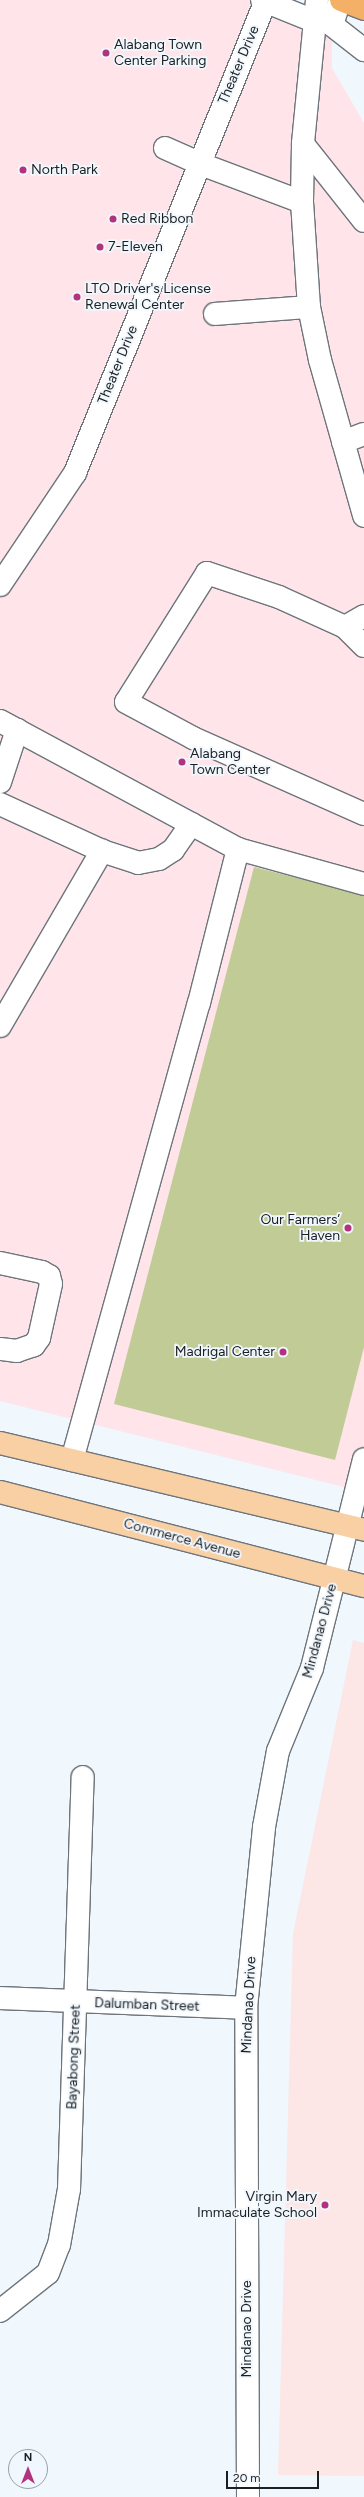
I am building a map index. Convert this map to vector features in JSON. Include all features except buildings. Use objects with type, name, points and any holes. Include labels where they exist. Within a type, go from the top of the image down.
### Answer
[{"type":"highway","points":[[340,0],[364,9]]},
{"type":"main road","points":[[0,1444],[356,1528]]},
{"type":"main road","name":"Commerce Avenue","points":[[0,1492],[364,1586]]},
{"type":"street","points":[[265,0],[314,21]]},
{"type":"street","name":"Theater Drive","points":[[0,585],[75,473],[198,163],[265,0]]},
{"type":"street","points":[[317,0],[303,144],[302,202],[310,307],[320,360],[364,516]]},
{"type":"street","points":[[340,0],[332,25],[364,50]]},
{"type":"street","points":[[303,144],[364,222]]},
{"type":"street","points":[[165,148],[198,163],[302,202]]},
{"type":"street","points":[[215,314],[310,307]]},
{"type":"street","points":[[343,442],[364,434]]},
{"type":"street","points":[[364,646],[345,627],[279,597],[206,573],[126,702],[259,768],[364,814]]},
{"type":"street","points":[[345,627],[364,616]]},
{"type":"street","points":[[0,782],[8,726],[238,849],[364,884]]},
{"type":"street","points":[[0,804],[102,851],[138,863],[148,862],[173,850],[191,824]]},
{"type":"street","points":[[72,1460],[199,1003],[238,849]]},
{"type":"street","points":[[0,1026],[102,851]]},
{"type":"street","points":[[0,1263],[42,1272],[49,1276],[51,1284],[39,1338],[34,1345],[17,1351],[0,1349]]},
{"type":"street","name":"Mindanao Drive","points":[[248,2497],[246,2008],[264,1827],[278,1751],[312,1668],[335,1578],[356,1528],[364,1459]]},
{"type":"street","name":"Bayabong Street","points":[[0,2311],[48,2273],[59,2245],[69,2189],[83,1777]]},
{"type":"street","name":"Dalumban Street","points":[[0,1998],[246,2008]]},
{"type":"shaded area","name":"Alabang Town Center","points":[[0,0],[296,0],[332,25],[332,68],[364,123],[364,1492],[0,1401]]},
{"type":"shaded area","name":"Virgin Mary Immaculate School","points":[[353,1640],[364,1643],[364,2476],[278,2475],[293,1934]]},
{"type":"green space","points":[[254,867],[364,895],[364,1347],[335,1460],[114,1404]]},
{"type":"place","name":"Alabang Town Center Parking","points":[[106,53]]},
{"type":"place","name":"North Park","points":[[23,170]]},
{"type":"place","name":"Red Ribbon","points":[[113,219]]},
{"type":"place","name":"7-Eleven","points":[[100,247]]},
{"type":"place","name":"LTO Driver's License Renewal Center","points":[[77,297]]},
{"type":"place","name":"Alabang Town Center","points":[[182,762]]},
{"type":"place","name":"Our Farmers’ Haven","points":[[348,1228]]},
{"type":"place","name":"Madrigal Center","points":[[283,1352]]},
{"type":"place","name":"Virgin Mary Immaculate School","points":[[325,2205]]}]
